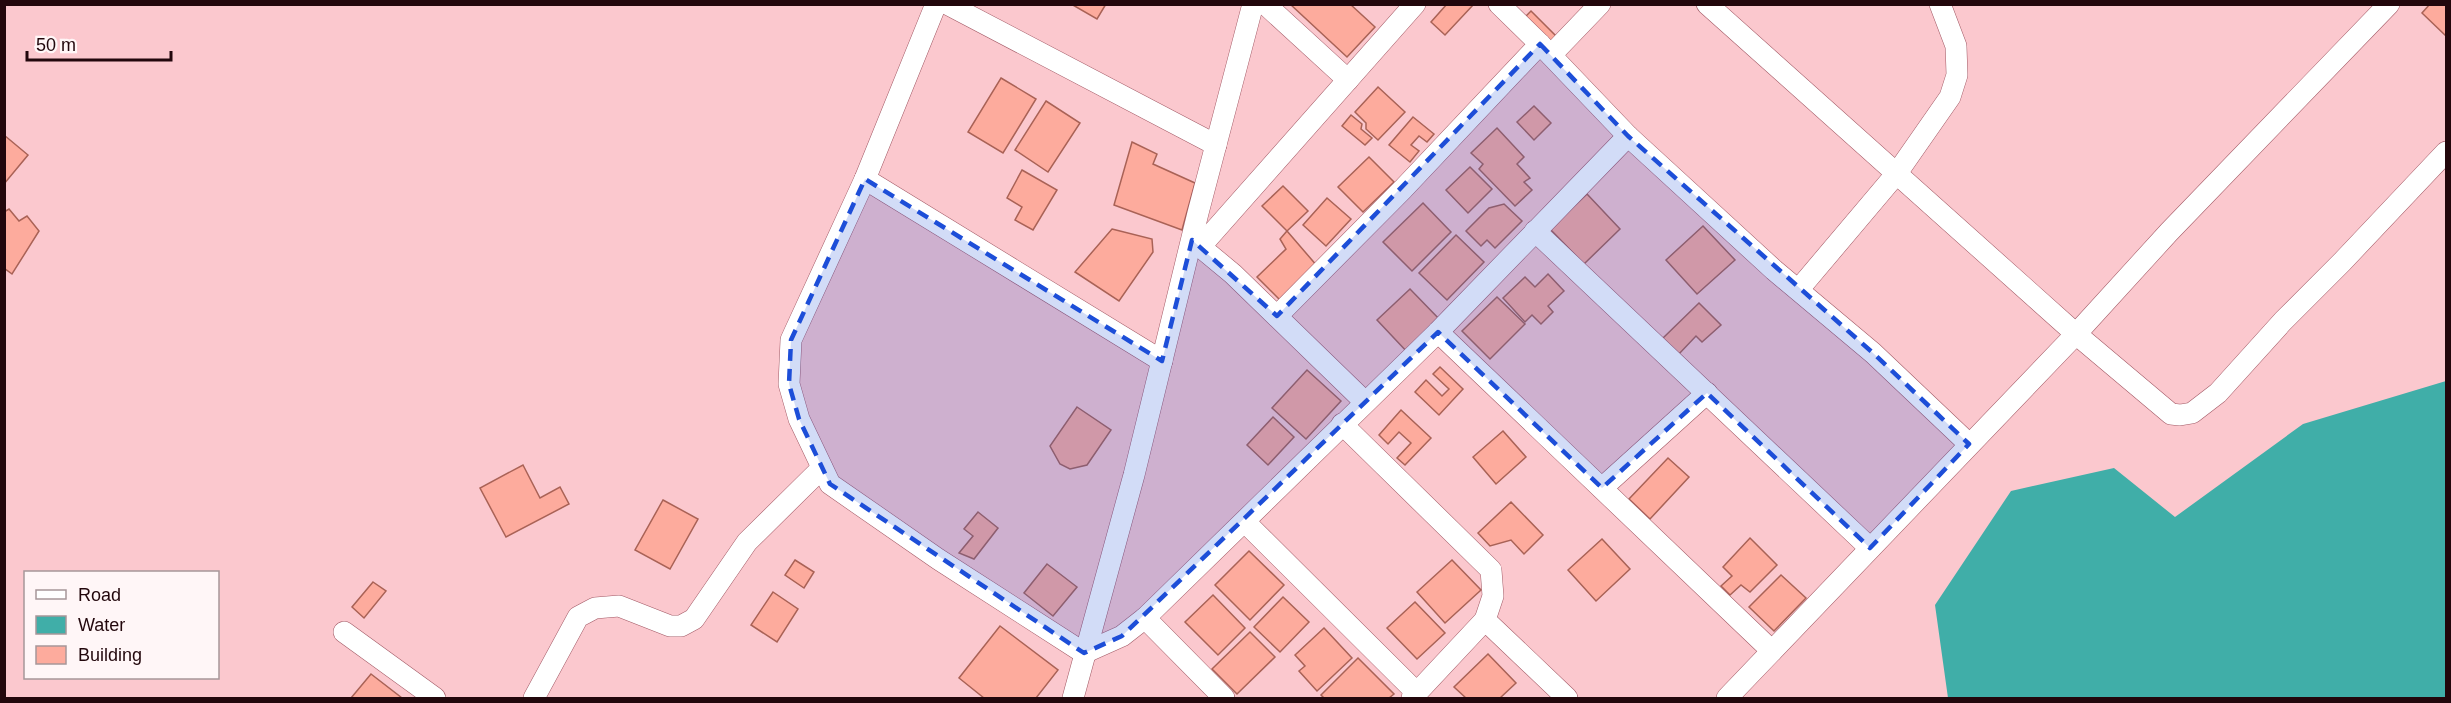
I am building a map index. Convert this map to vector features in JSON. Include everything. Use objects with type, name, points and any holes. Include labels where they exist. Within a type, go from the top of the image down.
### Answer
[{"type":"street","points":[[936,4],[865,179],[791,340],[789,384],[799,419],[830,484],[938,559],[1084,653]]},
{"type":"street","points":[[947,4],[1216,145]]},
{"type":"street","points":[[1196,244],[1348,81],[1415,4]]},
{"type":"street","points":[[1498,4],[1545,49],[1628,136],[1774,270],[1873,353],[1969,444]]},
{"type":"street","points":[[1277,316],[1545,49],[1600,4]]},
{"type":"street","points":[[1707,4],[2076,334],[2171,414],[2180,416],[2192,413],[2218,393],[2283,321],[2446,152]]},
{"type":"street","points":[[1799,289],[1897,173],[1950,97],[1957,75],[1956,46],[1940,4]]},
{"type":"street","points":[[1727,699],[2076,334],[2169,232],[2389,4]]},
{"type":"street","points":[[1073,699],[1134,475],[1162,361],[1196,244],[1216,145],[1251,7],[1348,81]]},
{"type":"street","points":[[1084,653],[1122,636],[1145,618],[1438,332],[1628,136]]},
{"type":"street","points":[[865,179],[1162,361]]},
{"type":"street","points":[[1535,231],[1870,548]]},
{"type":"street","points":[[1196,244],[1277,316],[1365,402]]},
{"type":"street","points":[[1438,332],[1772,651]]},
{"type":"street","points":[[1602,488],[1707,393]]},
{"type":"street","points":[[1245,522],[1415,696],[1485,620],[1493,596],[1491,570],[1342,424]]},
{"type":"street","points":[[536,698],[578,617],[596,608],[619,606],[670,626],[681,626],[694,619],[747,542],[822,468]]},
{"type":"street","points":[[1145,618],[1224,699]]},
{"type":"street","points":[[1485,620],[1567,699]]},
{"type":"street","points":[[344,632],[435,699]]},
{"type":"highlighted area","points":[[1540,44],[1628,136],[1873,353],[1969,444],[1870,548],[1707,393],[1602,488],[1438,332],[1122,636],[1084,653],[830,484],[799,419],[789,384],[791,340],[865,179],[1162,361],[1192,240],[1277,316]]},
{"type":"water","points":[[2446,381],[2446,698],[1948,698],[1935,605],[2011,491],[2114,468],[2175,517],[2303,424]]},
{"type":"building","points":[[1071,4],[1106,4],[1097,19]]},
{"type":"building","points":[[1290,4],[1350,4],[1375,27],[1347,57]]},
{"type":"building","points":[[1447,4],[1474,4],[1445,35],[1431,22]]},
{"type":"building","points":[[2430,4],[2446,4],[2446,36],[2422,13]]},
{"type":"building","points":[[1531,11],[1559,39],[1552,45],[1524,18]]},
{"type":"building","points":[[1001,78],[1036,99],[1003,153],[968,132]]},
{"type":"building","points":[[1378,87],[1405,112],[1378,140],[1366,129],[1366,123],[1355,112]]},
{"type":"building","points":[[1046,101],[1080,123],[1048,172],[1015,150]]},
{"type":"building","points":[[1534,106],[1551,123],[1534,140],[1517,122]]},
{"type":"building","points":[[1351,115],[1362,124],[1361,129],[1372,138],[1365,145],[1342,126]]},
{"type":"building","points":[[1413,117],[1434,134],[1427,142],[1419,136],[1411,145],[1419,151],[1410,162],[1389,145]]},
{"type":"building","points":[[1497,128],[1524,157],[1517,164],[1530,178],[1524,182],[1532,190],[1515,206],[1479,169],[1483,164],[1471,153]]},
{"type":"building","points":[[4,135],[28,155],[4,184]]},
{"type":"building","points":[[1132,142],[1157,154],[1153,164],[1195,183],[1182,230],[1114,205]]},
{"type":"building","points":[[1369,157],[1394,182],[1363,212],[1338,187]]},
{"type":"building","points":[[1470,167],[1492,189],[1468,213],[1446,190]]},
{"type":"building","points":[[1022,170],[1057,190],[1033,230],[1015,220],[1022,207],[1007,198]]},
{"type":"building","points":[[1283,186],[1308,211],[1287,231],[1262,206]]},
{"type":"building","points":[[1587,194],[1620,229],[1584,264],[1550,229]]},
{"type":"building","points":[[1327,198],[1351,219],[1326,246],[1303,225]]},
{"type":"building","points":[[1423,203],[1451,232],[1412,271],[1383,242]]},
{"type":"building","points":[[1504,204],[1522,221],[1495,248],[1487,240],[1481,246],[1466,231],[1489,208]]},
{"type":"building","points":[[9,209],[19,221],[27,216],[39,231],[12,274],[4,268],[4,212]]},
{"type":"building","points":[[1703,226],[1735,260],[1697,294],[1666,260]]},
{"type":"building","points":[[1112,229],[1152,239],[1153,252],[1119,301],[1075,272]]},
{"type":"building","points":[[1287,231],[1318,267],[1282,302],[1257,277],[1286,249],[1280,239]]},
{"type":"building","points":[[1456,235],[1484,262],[1447,300],[1419,273]]},
{"type":"building","points":[[1548,274],[1564,291],[1548,306],[1553,312],[1541,324],[1532,315],[1525,322],[1503,298],[1525,277],[1535,287]]},
{"type":"building","points":[[1410,289],[1442,322],[1409,354],[1377,320]]},
{"type":"building","points":[[1497,297],[1525,324],[1490,359],[1462,331]]},
{"type":"building","points":[[1699,303],[1721,325],[1702,342],[1696,336],[1678,355],[1662,339]]},
{"type":"building","points":[[1440,367],[1463,389],[1439,415],[1415,392],[1426,380],[1442,396],[1449,389],[1433,374]]},
{"type":"building","points":[[1307,370],[1341,401],[1306,439],[1272,408]]},
{"type":"building","points":[[1077,407],[1111,430],[1087,465],[1070,469],[1060,464],[1050,446]]},
{"type":"building","points":[[1401,410],[1431,438],[1405,465],[1397,458],[1411,443],[1399,432],[1388,444],[1379,435]]},
{"type":"building","points":[[1273,417],[1294,437],[1268,465],[1247,445]]},
{"type":"building","points":[[1503,431],[1526,457],[1496,484],[1473,457]]},
{"type":"building","points":[[1668,458],[1689,477],[1650,519],[1629,499]]},
{"type":"building","points":[[523,465],[540,498],[560,487],[569,504],[506,537],[480,488]]},
{"type":"building","points":[[663,500],[698,519],[670,569],[635,550]]},
{"type":"building","points":[[1511,502],[1543,535],[1524,554],[1511,540],[1490,546],[1478,533]]},
{"type":"building","points":[[978,512],[998,528],[974,559],[959,553],[973,536],[964,529]]},
{"type":"building","points":[[1750,538],[1777,565],[1750,592],[1741,585],[1730,595],[1721,586],[1732,576],[1723,567]]},
{"type":"building","points":[[1602,539],[1630,569],[1596,601],[1568,570]]},
{"type":"building","points":[[1249,551],[1284,585],[1250,620],[1215,585]]},
{"type":"building","points":[[795,560],[814,572],[804,588],[785,575]]},
{"type":"building","points":[[1452,560],[1481,590],[1445,623],[1417,592]]},
{"type":"building","points":[[1047,564],[1077,587],[1053,616],[1024,593]]},
{"type":"building","points":[[1781,575],[1806,598],[1774,631],[1749,607]]},
{"type":"building","points":[[373,582],[386,591],[364,618],[352,607]]},
{"type":"building","points":[[773,592],[798,609],[777,642],[751,625]]},
{"type":"building","points":[[1213,595],[1245,628],[1218,655],[1185,622]]},
{"type":"building","points":[[1283,597],[1309,622],[1280,652],[1254,627]]},
{"type":"building","points":[[1415,602],[1445,633],[1417,659],[1387,628]]},
{"type":"building","points":[[1000,626],[1058,670],[1036,698],[984,698],[959,678]]},
{"type":"building","points":[[1324,628],[1352,658],[1317,691],[1299,671],[1305,666],[1295,655]]},
{"type":"building","points":[[1250,632],[1275,657],[1237,694],[1212,669]]},
{"type":"building","points":[[1488,654],[1516,683],[1500,698],[1466,698],[1454,687]]},
{"type":"building","points":[[1358,658],[1394,694],[1389,698],[1324,698],[1321,695]]},
{"type":"building","points":[[371,674],[402,698],[351,698]]}]
